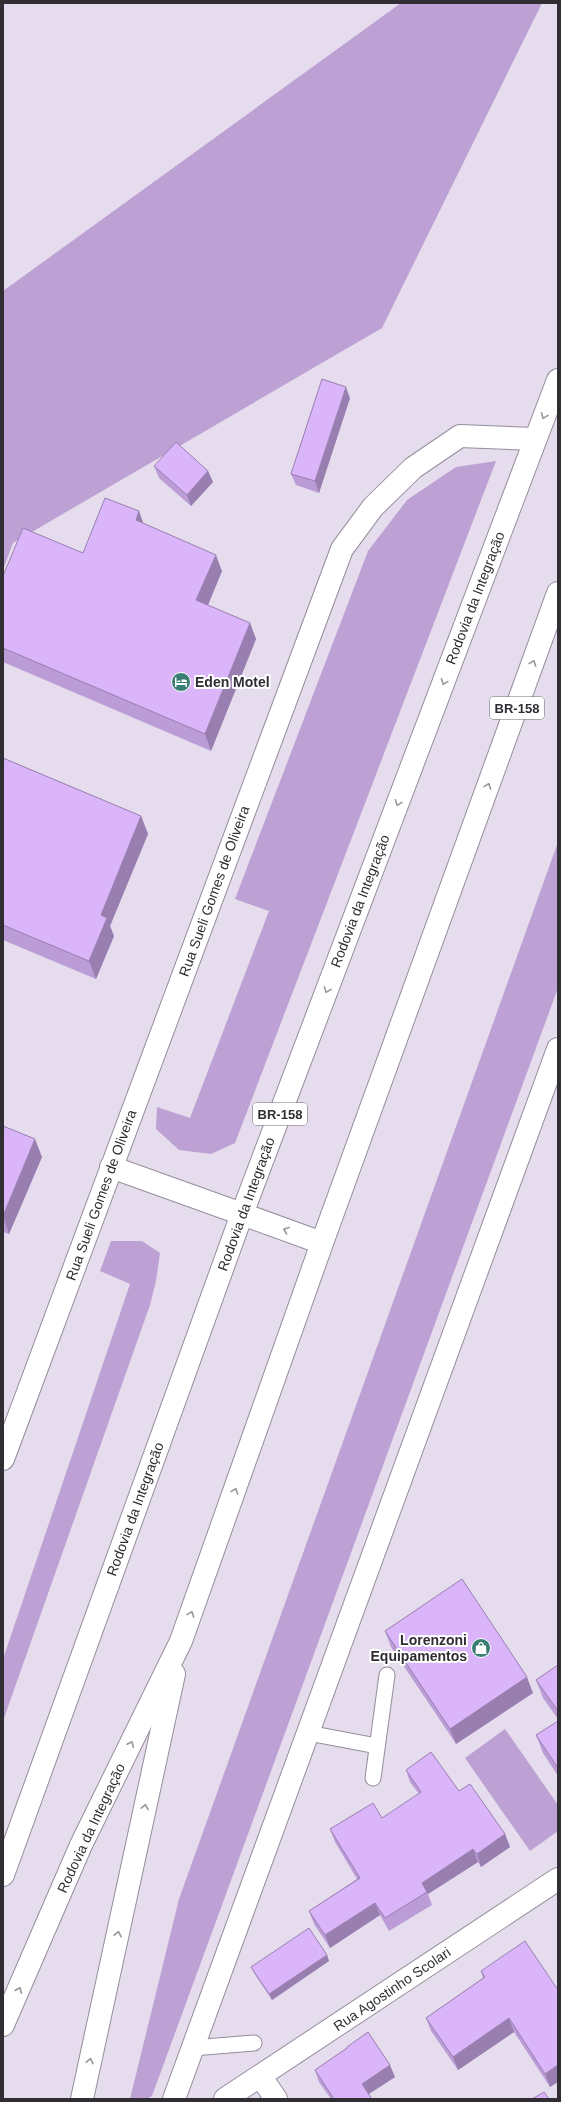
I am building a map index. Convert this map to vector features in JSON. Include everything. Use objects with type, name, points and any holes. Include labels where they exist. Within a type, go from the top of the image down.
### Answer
[{"type":"main road","name":"Rodovia da Integração","points":[[3,1875],[242,1214],[558,380]]},
{"type":"main road","name":"Rua Sueli Gomes de Oliveira","points":[[3,1459],[342,549],[373,508],[413,468],[460,436],[535,439]]},
{"type":"main road","name":"Rodovia da Integração","points":[[3,2026],[81,1845],[182,1641],[322,1243],[558,594]]},
{"type":"main road","points":[[174,2099],[558,1049]]},
{"type":"main road","points":[[111,1167],[322,1243]]},
{"type":"main road","points":[[82,2099],[182,1641]]},
{"type":"main road","name":"Rua Agostinho Scolari","points":[[225,2099],[261,2077],[558,1879]]},
{"type":"main road","points":[[261,2077],[276,2099]]},
{"type":"lane","points":[[373,1778],[387,1675]]},
{"type":"lane","points":[[308,1733],[377,1746]]},
{"type":"lane","points":[[192,2048],[254,2043]]},
{"type":"shaded area","points":[[401,3],[542,3],[382,328],[13,543],[3,570],[3,291]]},
{"type":"shaded area","points":[[496,461],[235,1143],[211,1154],[179,1150],[156,1129],[157,1107],[190,1118],[269,911],[235,899],[368,551],[407,500],[456,467]]},
{"type":"shaded area","points":[[558,842],[558,988],[152,2096],[147,2099],[130,2099],[179,1899]]},
{"type":"shaded area","points":[[111,1241],[142,1241],[160,1253],[156,1281],[150,1305],[3,1721],[3,1659],[130,1284],[100,1271]]},
{"type":"shaded area","points":[[505,1729],[558,1805],[558,1831],[530,1851],[465,1758]]},
{"type":"building","points":[[322,379],[346,387],[315,481],[291,474]]},
{"type":"building","points":[[176,442],[208,471],[187,495],[154,466]]},
{"type":"building","points":[[105,498],[139,511],[136,520],[216,555],[196,600],[250,623],[205,734],[3,648],[3,576],[23,528],[83,553]]},
{"type":"building","points":[[3,758],[141,816],[101,915],[107,918],[89,961],[3,925]]},
{"type":"building","points":[[3,1126],[35,1139],[3,1216]]},
{"type":"building","points":[[462,1579],[527,1677],[450,1729],[385,1631]]},
{"type":"building","points":[[558,1665],[558,1711],[536,1680]]},
{"type":"building","points":[[558,1721],[558,1768],[536,1735]]},
{"type":"building","points":[[431,1752],[459,1791],[470,1784],[505,1834],[477,1854],[473,1849],[422,1883],[427,1892],[385,1918],[375,1903],[325,1935],[309,1911],[360,1878],[330,1829],[373,1803],[382,1818],[421,1792],[406,1770]]},
{"type":"building","points":[[309,1928],[327,1955],[269,1994],[251,1967]]},
{"type":"building","points":[[525,1941],[558,1990],[558,2065],[545,2074],[509,2018],[453,2057],[426,2018],[485,1977],[481,1971]]},
{"type":"building","points":[[368,2032],[390,2065],[362,2084],[372,2099],[334,2099],[315,2070]]},
{"type":"building","points":[[544,2092],[549,2099],[532,2099]]},
{"type":"place","name":"Eden Motel","points":[[181,682]]},
{"type":"place","name":"Lorenzoni Equipamentos","points":[[481,1648]]}]
